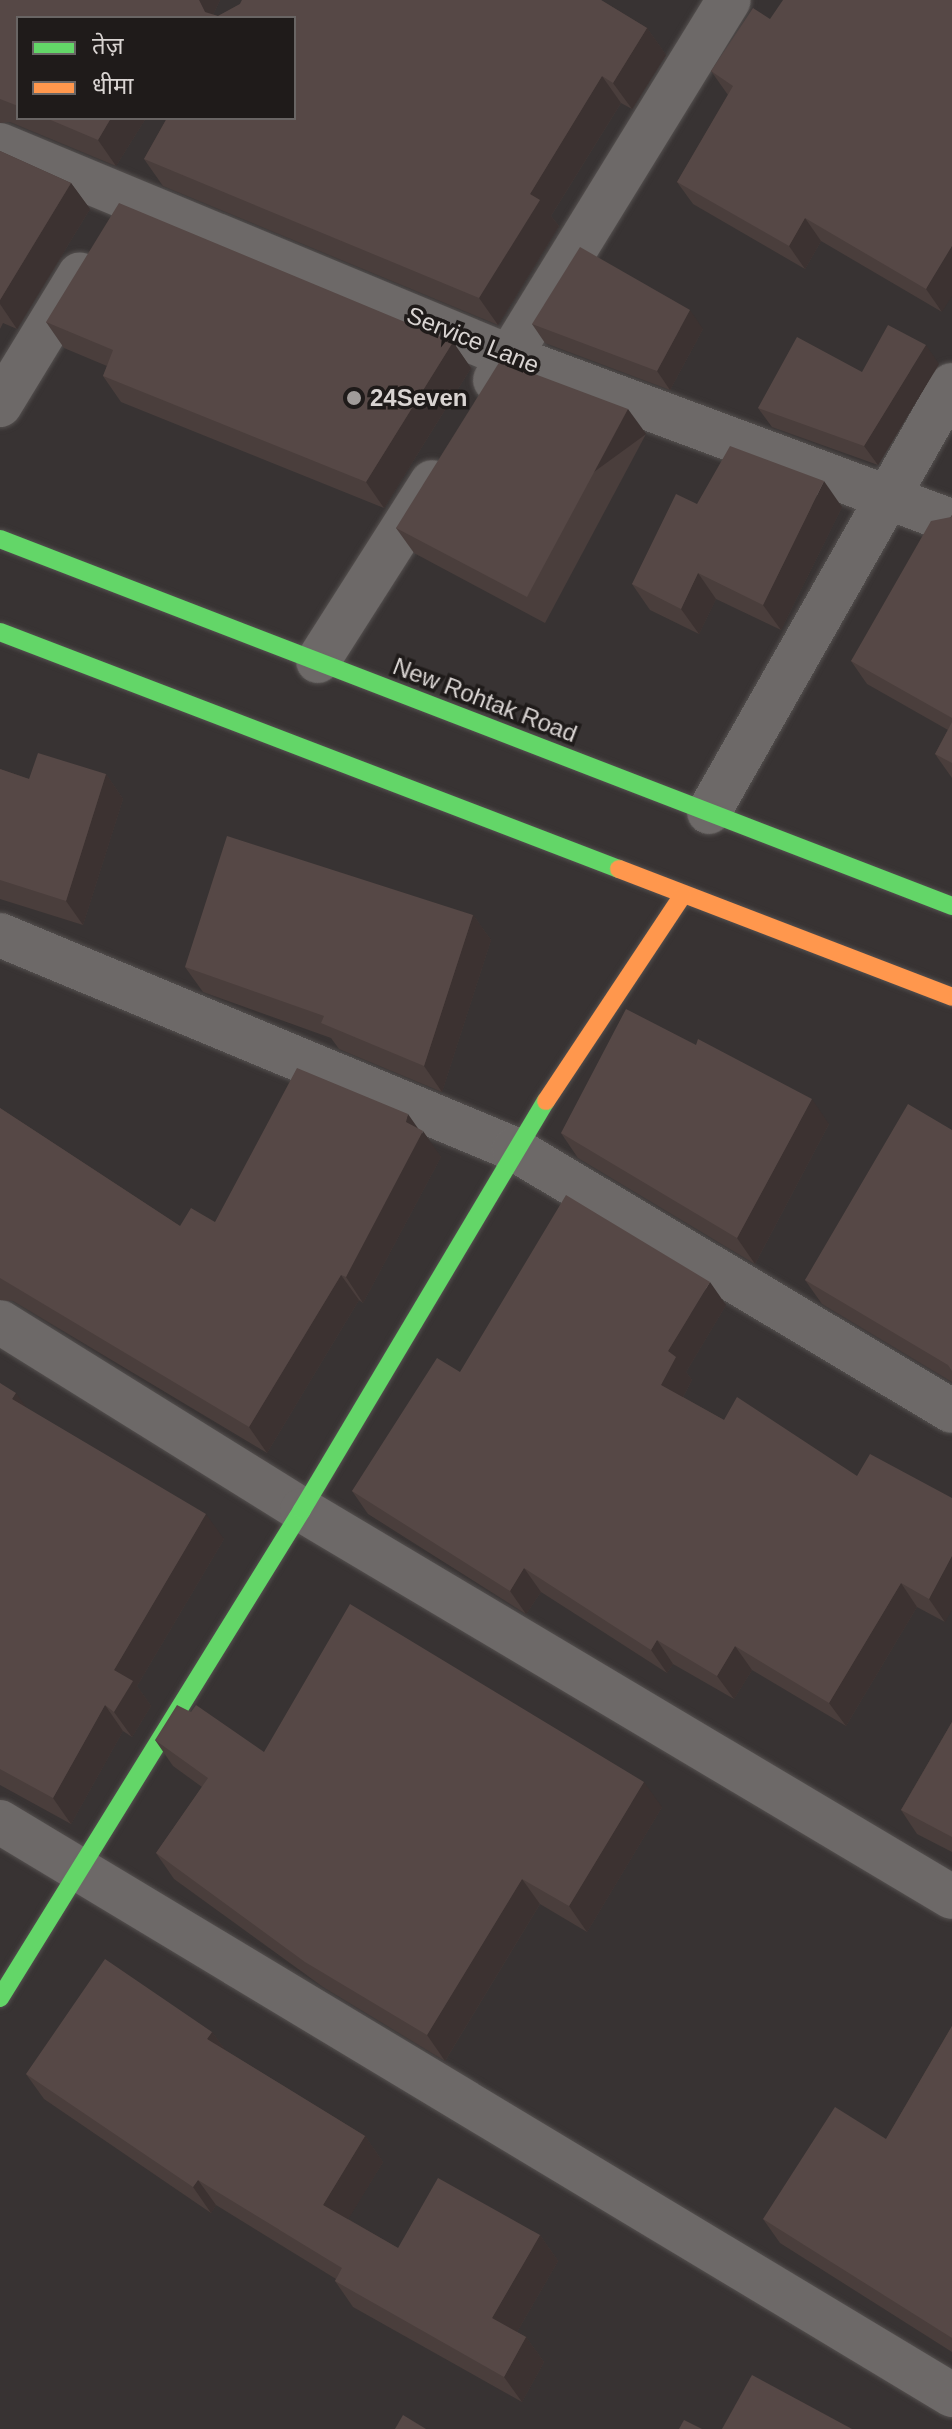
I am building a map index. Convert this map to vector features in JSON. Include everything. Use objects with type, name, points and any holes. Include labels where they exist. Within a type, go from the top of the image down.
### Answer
[{"type":"main road","name":"New Rohtak Road","points":[[0,539],[952,906]]},
{"type":"main road","points":[[0,632],[952,997]]},
{"type":"main road","points":[[0,1998],[302,1510],[514,1149],[683,895]]},
{"type":"street","points":[[476,411],[729,0]]},
{"type":"street","name":"Service Lane","points":[[0,145],[128,194],[510,357],[952,521]]},
{"type":"street","points":[[0,405],[151,156]]},
{"type":"street","points":[[709,812],[952,385]]},
{"type":"street","points":[[318,661],[451,451]]},
{"type":"street","points":[[0,935],[514,1149],[952,1411]]},
{"type":"street","points":[[0,1322],[302,1510],[952,1897]]},
{"type":"street","points":[[0,1822],[952,2395]]},
{"type":"building","points":[[0,0],[199,0],[205,12],[218,16],[16,16],[16,105],[0,99]]},
{"type":"building","points":[[242,0],[601,0],[647,28],[613,83],[602,76],[530,194],[540,200],[479,298],[144,159],[166,120],[296,120],[296,16],[218,16]]},
{"type":"building","points":[[783,0],[952,0],[952,246],[926,289],[805,218],[789,246],[677,182],[733,86],[711,71],[753,8],[770,19]]},
{"type":"building","points":[[51,120],[110,120],[98,140]]},
{"type":"building","points":[[0,151],[71,183],[0,300]]},
{"type":"building","points":[[119,203],[453,342],[366,482],[103,376],[113,350],[46,322]]},
{"type":"building","points":[[580,247],[690,310],[657,371],[532,324]]},
{"type":"building","points":[[888,325],[926,345],[864,446],[758,408],[797,337],[862,372]]},
{"type":"building","points":[[500,361],[628,409],[527,597],[396,528]]},
{"type":"building","points":[[730,446],[824,481],[763,605],[698,573],[681,609],[632,584],[676,494],[697,504]]},
{"type":"building","points":[[952,515],[952,718],[851,661],[931,521]]},
{"type":"building","points":[[952,722],[952,763],[935,754]]},
{"type":"building","points":[[38,753],[106,774],[66,901],[0,880],[0,769],[29,779]]},
{"type":"building","points":[[227,836],[473,915],[424,1066],[321,1023],[324,1016],[185,967]]},
{"type":"building","points":[[626,1009],[696,1045],[698,1039],[812,1099],[737,1238],[561,1133]]},
{"type":"building","points":[[297,1068],[408,1114],[406,1122],[423,1131],[346,1277],[341,1275],[249,1427],[0,1278],[0,1108],[180,1226],[191,1208],[215,1222]]},
{"type":"building","points":[[908,1104],[952,1130],[952,1371],[948,1365],[805,1280]]},
{"type":"building","points":[[566,1195],[710,1282],[668,1351],[676,1357],[661,1385],[724,1420],[737,1397],[857,1476],[870,1454],[952,1498],[952,1556],[929,1599],[901,1583],[829,1703],[735,1646],[717,1676],[657,1640],[651,1650],[524,1568],[510,1591],[352,1491],[437,1358],[460,1372]]},
{"type":"building","points":[[0,1383],[16,1393],[12,1399],[206,1514],[114,1670],[133,1681],[114,1712],[105,1705],[53,1798],[0,1769]]},
{"type":"building","points":[[350,1604],[644,1782],[569,1906],[522,1879],[427,2035],[305,1962],[156,1853],[208,1778],[155,1740],[177,1705],[191,1712],[196,1705],[264,1752]]},
{"type":"building","points":[[952,1722],[952,1837],[901,1810]]},
{"type":"building","points":[[105,1959],[212,2032],[207,2039],[365,2136],[323,2205],[398,2248],[438,2178],[540,2235],[492,2318],[526,2337],[504,2377],[335,2281],[342,2268],[198,2180],[193,2187],[26,2074]]},
{"type":"building","points":[[952,2026],[952,2338],[763,2219],[835,2107],[886,2139]]},
{"type":"building","points":[[752,2375],[852,2429],[722,2429]]},
{"type":"building","points":[[403,2415],[426,2429],[395,2429]]},
{"type":"building","points":[[684,2420],[702,2429],[679,2429]]},
{"type":"traffic: fast","points":[[0,539],[952,906]]},
{"type":"traffic: fast","points":[[0,632],[619,869]]},
{"type":"traffic: fast","points":[[0,1998],[302,1510],[546,1101]]},
{"type":"traffic: slow","points":[[619,869],[952,997]]},
{"type":"traffic: slow","points":[[546,1101],[683,895]]},
{"type":"place","name":"24Seven","points":[[354,398]]}]
